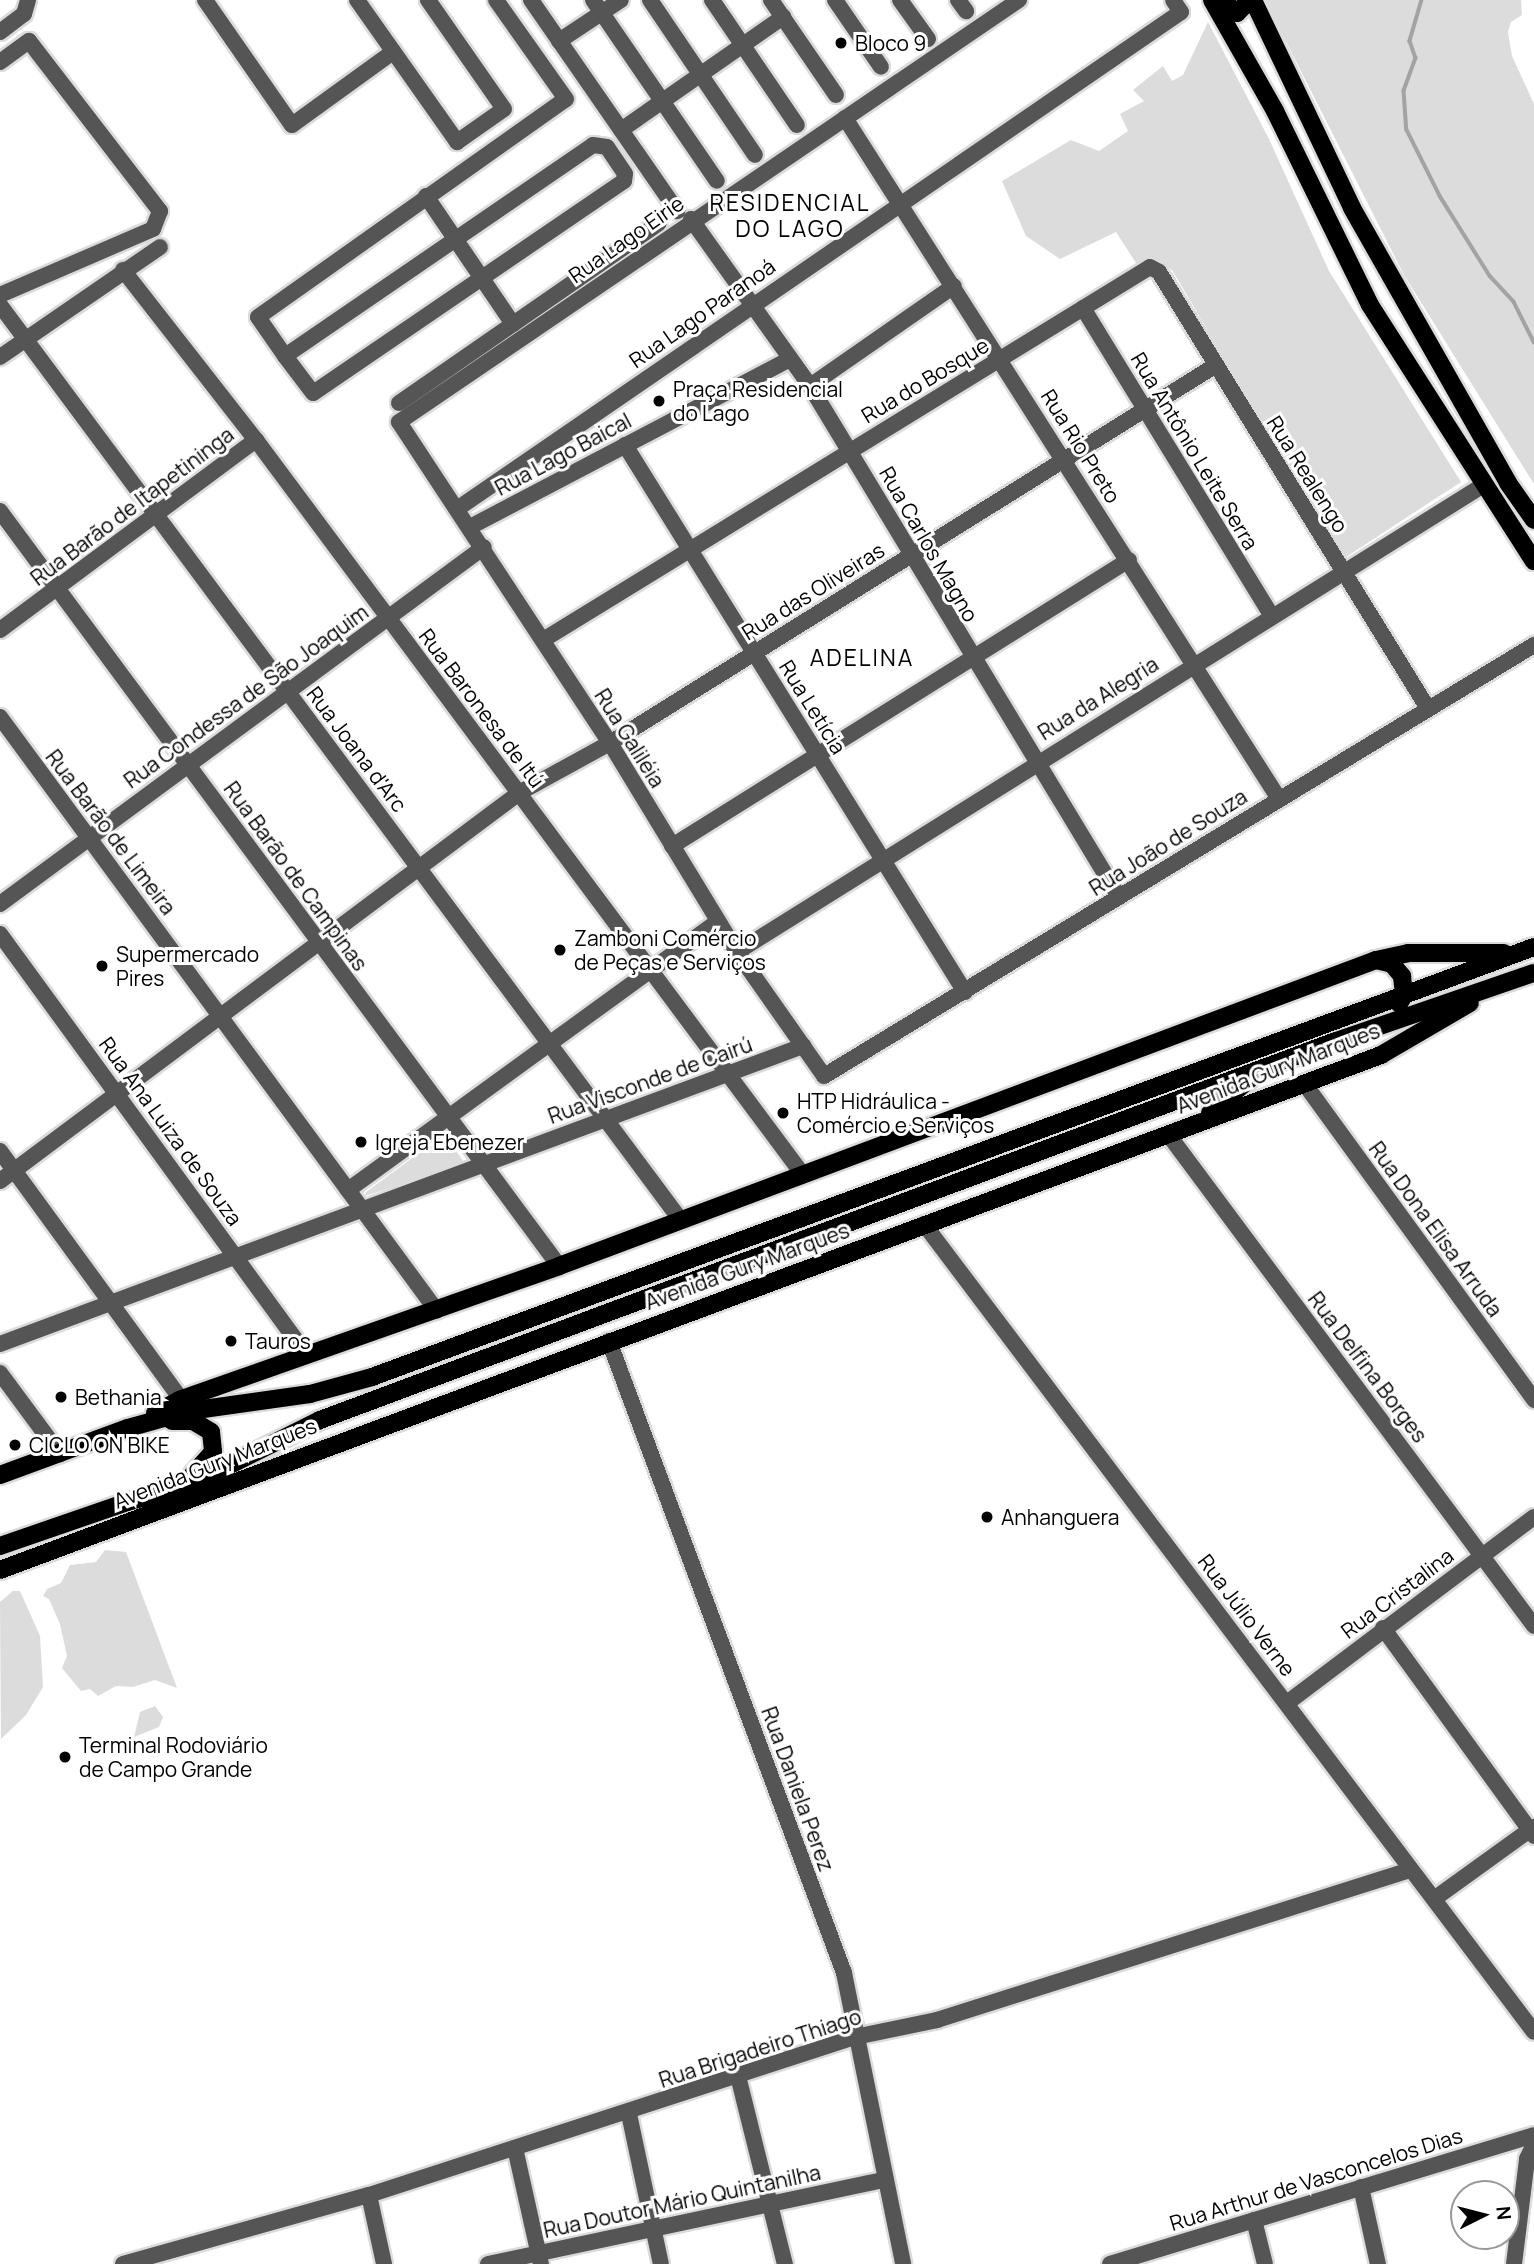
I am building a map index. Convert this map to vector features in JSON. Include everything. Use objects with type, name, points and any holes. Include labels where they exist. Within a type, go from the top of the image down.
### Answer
[{"type":"main road","points":[[1212,0],[1275,111],[1370,305],[1534,561]]},
{"type":"main road","points":[[1222,0],[1237,13],[1251,0],[1352,208],[1508,483],[1534,520]]},
{"type":"main road","points":[[1485,484],[1495,478],[1508,483]]},
{"type":"main road","points":[[1517,534],[1534,549]]},
{"type":"main road","name":"Avenida Gury Marques","points":[[0,1475],[128,1428],[306,1354],[436,1311],[679,1218],[803,1175],[1376,960],[1408,953],[1528,949]]},
{"type":"main road","name":"Avenida Gury Marques","points":[[184,1405],[310,1394],[372,1377],[1528,949]]},
{"type":"main road","points":[[1336,1041],[1392,1013],[1404,995],[1397,969],[1376,960]]},
{"type":"main road","name":"Avenida Gury Marques","points":[[0,1546],[127,1502],[188,1486],[320,1420],[1336,1041],[1534,973]]},
{"type":"main road","name":"Avenida Gury Marques","points":[[0,1570],[206,1489],[1400,1046],[1500,984]]},
{"type":"main road","points":[[1199,1122],[1261,1070]]},
{"type":"main road","points":[[128,1428],[179,1420],[205,1426],[215,1441],[214,1451],[207,1462],[167,1492]]},
{"type":"main road","points":[[188,1486],[206,1489]]},
{"type":"main road","points":[[84,1536],[127,1502]]},
{"type":"street","points":[[0,32],[24,14],[27,0]]},
{"type":"street","points":[[205,0],[292,125],[393,52]]},
{"type":"street","points":[[357,0],[457,142],[504,109],[428,0]]},
{"type":"street","points":[[285,356],[593,145],[607,147],[625,174],[619,187],[313,393],[285,356],[258,317],[566,99],[496,0]]},
{"type":"street","name":"Rua Carlos Magno","points":[[531,0],[621,130],[788,360],[810,386],[914,553],[971,659],[1119,897]]},
{"type":"street","points":[[559,41],[597,7],[621,0]]},
{"type":"street","points":[[650,0],[755,155]]},
{"type":"street","points":[[712,0],[797,125]]},
{"type":"street","points":[[771,0],[836,95]]},
{"type":"street","points":[[835,0],[881,66]]},
{"type":"street","points":[[900,0],[928,39]]},
{"type":"street","name":"Rua Lago Eirie","points":[[399,422],[684,215],[845,118],[1019,0]]},
{"type":"street","name":"Rua Lago Paranoá","points":[[457,509],[1177,6]]},
{"type":"street","points":[[597,7],[717,181]]},
{"type":"street","points":[[621,130],[783,17]]},
{"type":"street","points":[[0,62],[29,41],[160,211],[153,229],[5,292],[0,276]]},
{"type":"street","name":"Rua Rio Preto","points":[[845,118],[1002,360],[1279,799]]},
{"type":"street","points":[[426,196],[513,324]]},
{"type":"street","points":[[399,403],[659,223]]},
{"type":"street","points":[[0,356],[160,247]]},
{"type":"street","name":"Rua do Bosque","points":[[542,640],[1150,267]]},
{"type":"street","name":"Rua Realengo","points":[[1150,267],[1159,272],[1427,707]]},
{"type":"street","name":"Rua Baronesa de Itú","points":[[124,270],[256,439],[803,1175]]},
{"type":"street","points":[[810,386],[954,286]]},
{"type":"street","name":"Rua Joana d'Arc","points":[[0,305],[679,1218]]},
{"type":"street","name":"Rua Antônio Leite Serra","points":[[1083,308],[1270,615]]},
{"type":"street","name":"Rua Lago Baical","points":[[470,527],[788,360]]},
{"type":"street","name":"Rua das Oliveiras","points":[[0,1181],[519,793],[610,743],[1216,365]]},
{"type":"street","name":"Rua Galiléia","points":[[399,422],[484,547],[610,743],[737,953],[824,1076]]},
{"type":"street","name":"Rua Barão de Itapetininga","points":[[0,630],[256,439]]},
{"type":"street","name":"Rua Letícia","points":[[625,445],[965,992]]},
{"type":"street","name":"Rua da Alegria","points":[[737,953],[1035,762],[1485,484]]},
{"type":"street","name":"Rua Barão de Campinas","points":[[0,512],[558,1266]]},
{"type":"street","name":"Rua Condessa de São Joaquim","points":[[0,904],[484,547]]},
{"type":"street","points":[[672,846],[1129,560]]},
{"type":"street","name":"Rua João de Souza","points":[[824,1076],[1427,707],[1534,645]]},
{"type":"street","name":"Rua Barão de Limeira","points":[[0,717],[221,1014],[436,1311]]},
{"type":"street","points":[[348,1190],[718,921]]},
{"type":"street","name":"Rua Ana Luiza de Souza","points":[[0,934],[238,1256],[306,1354]]},
{"type":"street","name":"Rua Visconde de Cairú","points":[[0,1344],[803,1046]]},
{"type":"street","name":"Rua Dona Elisa Arruda","points":[[1304,1083],[1534,1400]]},
{"type":"street","name":"Rua Delfina Borges","points":[[1168,1133],[1534,1626]]},
{"type":"street","points":[[0,1151],[112,1301],[184,1405],[205,1426]]},
{"type":"street","name":"Rua Júlio Verne","points":[[924,1224],[1534,2032]]},
{"type":"street","name":"Rua Daniela Perez","points":[[610,1341],[844,1973],[903,2264]]},
{"type":"street","points":[[0,1373],[60,1454]]},
{"type":"street","name":"Rua Cristalina","points":[[1287,1703],[1383,1628],[1534,1517]]},
{"type":"street","points":[[1383,1628],[1532,1831],[1434,1899]]},
{"type":"street","name":"Rua Brigadeiro Thiago","points":[[123,2264],[369,2195],[629,2114],[855,2037],[937,2020],[1410,1870]]},
{"type":"street","points":[[738,2076],[785,2264]]},
{"type":"street","points":[[629,2114],[662,2264]]},
{"type":"street","name":"Rua Arthur de Vasconcelos Dias","points":[[1110,2264],[1147,2259],[1254,2220],[1534,2135]]},
{"type":"street","points":[[1514,2264],[1527,2159],[1534,2144]]},
{"type":"street","points":[[515,2148],[540,2258]]},
{"type":"street","name":"Rua Doutor Mário Quintanilha","points":[[488,2264],[540,2258],[653,2229],[884,2180]]},
{"type":"street","points":[[1361,2187],[1378,2264]]},
{"type":"street","points":[[369,2195],[384,2264]]},
{"type":"street","points":[[1254,2220],[1265,2264]]},
{"type":"shaded area","points":[[1265,0],[1521,0],[1522,15],[1511,22],[1508,32],[1512,56],[1534,104],[1534,484],[1404,275]]},
{"type":"shaded area","points":[[1208,22],[1269,139],[1329,271],[1461,482],[1343,559],[1172,270],[1163,264],[1138,266],[1116,232],[1060,259],[1026,236],[1002,181],[1071,140],[1099,151],[1128,131],[1120,114],[1144,101],[1133,90],[1163,66],[1172,81],[1183,75]]},
{"type":"shaded area","points":[[445,1134],[465,1164],[365,1196],[366,1192]]},
{"type":"shaded area","points":[[105,1550],[126,1552],[177,1688],[155,1680],[133,1687],[116,1686],[98,1696],[90,1689],[81,1691],[62,1668],[67,1656],[60,1624],[49,1599],[43,1596],[47,1589],[61,1583],[70,1565],[96,1562]]},
{"type":"shaded area","points":[[13,1591],[20,1591],[40,1636],[43,1687],[26,1715],[1,1739],[0,1602]]},
{"type":"shaded area","points":[[155,1706],[163,1717],[159,1727],[134,1737],[140,1712]]},
{"type":"waterway","points":[[1422,0],[1410,41],[1416,58],[1404,91],[1407,130],[1440,196],[1490,276],[1514,302],[1534,342]]},
{"type":"place","name":"Bloco 9","points":[[841,43]]},
{"type":"place","name":"Praça Residencial do Lago","points":[[659,401]]},
{"type":"place","name":"Zamboni Comércio de Peças e Serviços","points":[[560,950]]},
{"type":"place","name":"Supermercado Pires","points":[[102,966]]},
{"type":"place","name":"HTP Hidráulica - Comércio e Serviços","points":[[783,1113]]},
{"type":"place","name":"Igreja Ebenezer","points":[[361,1142]]},
{"type":"place","name":"Tauros","points":[[231,1341]]},
{"type":"place","name":"Bethania","points":[[61,1397]]},
{"type":"place","name":"CICLO ON BIKE","points":[[15,1445]]},
{"type":"place","name":"Anhanguera","points":[[987,1517]]},
{"type":"place","name":"Terminal Rodoviário de Campo Grande","points":[[65,1757]]},
{"type":"district","name":"RESIDENCIAL DO LAGO","points":[[790,215]]},
{"type":"district","name":"ADELINA","points":[[862,657]]}]
